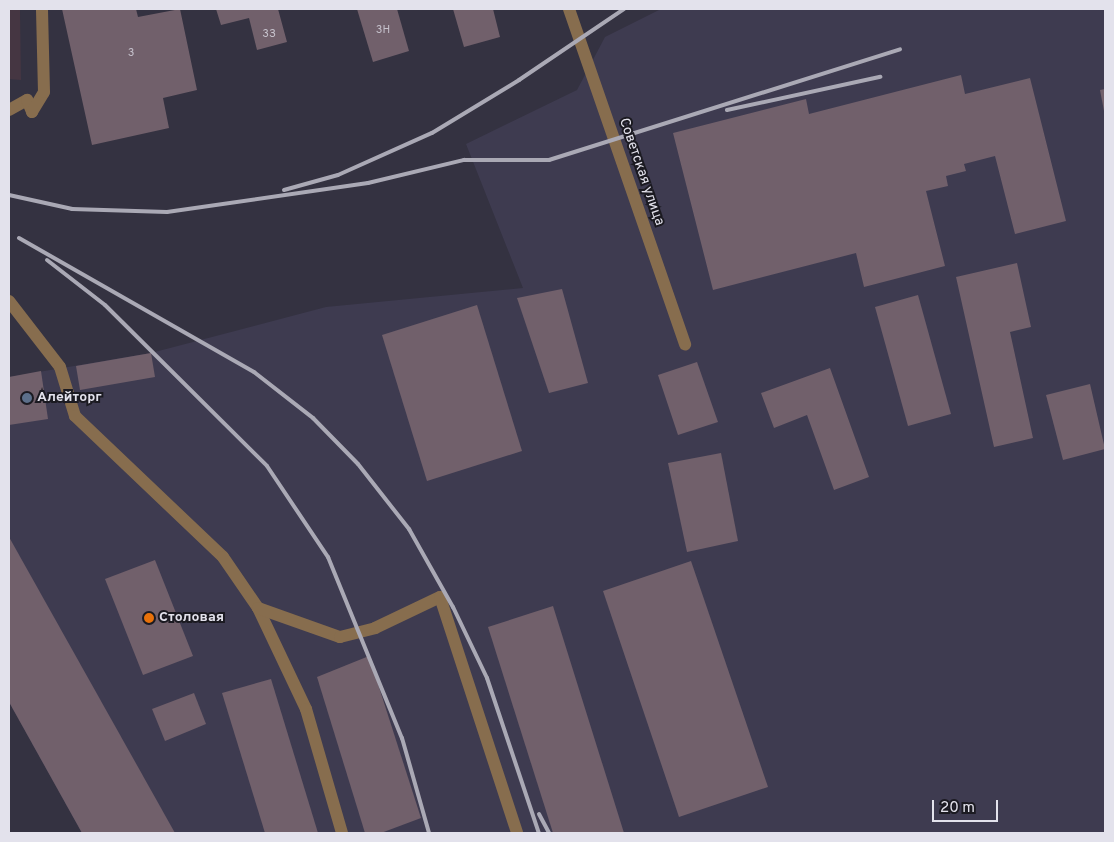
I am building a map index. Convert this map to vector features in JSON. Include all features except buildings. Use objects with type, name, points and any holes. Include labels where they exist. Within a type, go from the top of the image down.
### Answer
[{"type":"street","points":[[9,110],[27,100],[32,112],[44,92],[42,9]]},
{"type":"street","name":"Советская улица","points":[[569,9],[684,344]]},
{"type":"street","points":[[9,300],[60,367],[75,416],[223,557],[258,608],[306,709],[342,833]]},
{"type":"street","points":[[258,608],[340,637],[374,628],[440,598],[517,833]]},
{"type":"shaded area","points":[[9,9],[20,9],[21,80],[9,79]]},
{"type":"shaded area","points":[[661,9],[1105,9],[1105,833],[82,833],[9,702],[9,377],[151,353],[326,307],[523,288],[466,144],[577,90],[605,37]]},
{"type":"railway","points":[[284,190],[338,175],[432,133],[519,80],[624,9]]},
{"type":"railway","points":[[9,195],[72,209],[167,212],[368,183],[464,160],[549,160],[900,49]]},
{"type":"railway","points":[[727,110],[880,77]]},
{"type":"railway","points":[[19,238],[254,372],[313,418],[358,464],[409,529],[453,607],[487,678],[539,833]]},
{"type":"railway","points":[[47,260],[105,305],[267,466],[328,557],[402,738],[429,833]]},
{"type":"railway","points":[[539,814],[549,833]]},
{"type":"place","name":"Алейторг","points":[[27,398]]},
{"type":"place","name":"Столовая","points":[[149,618]]}]
